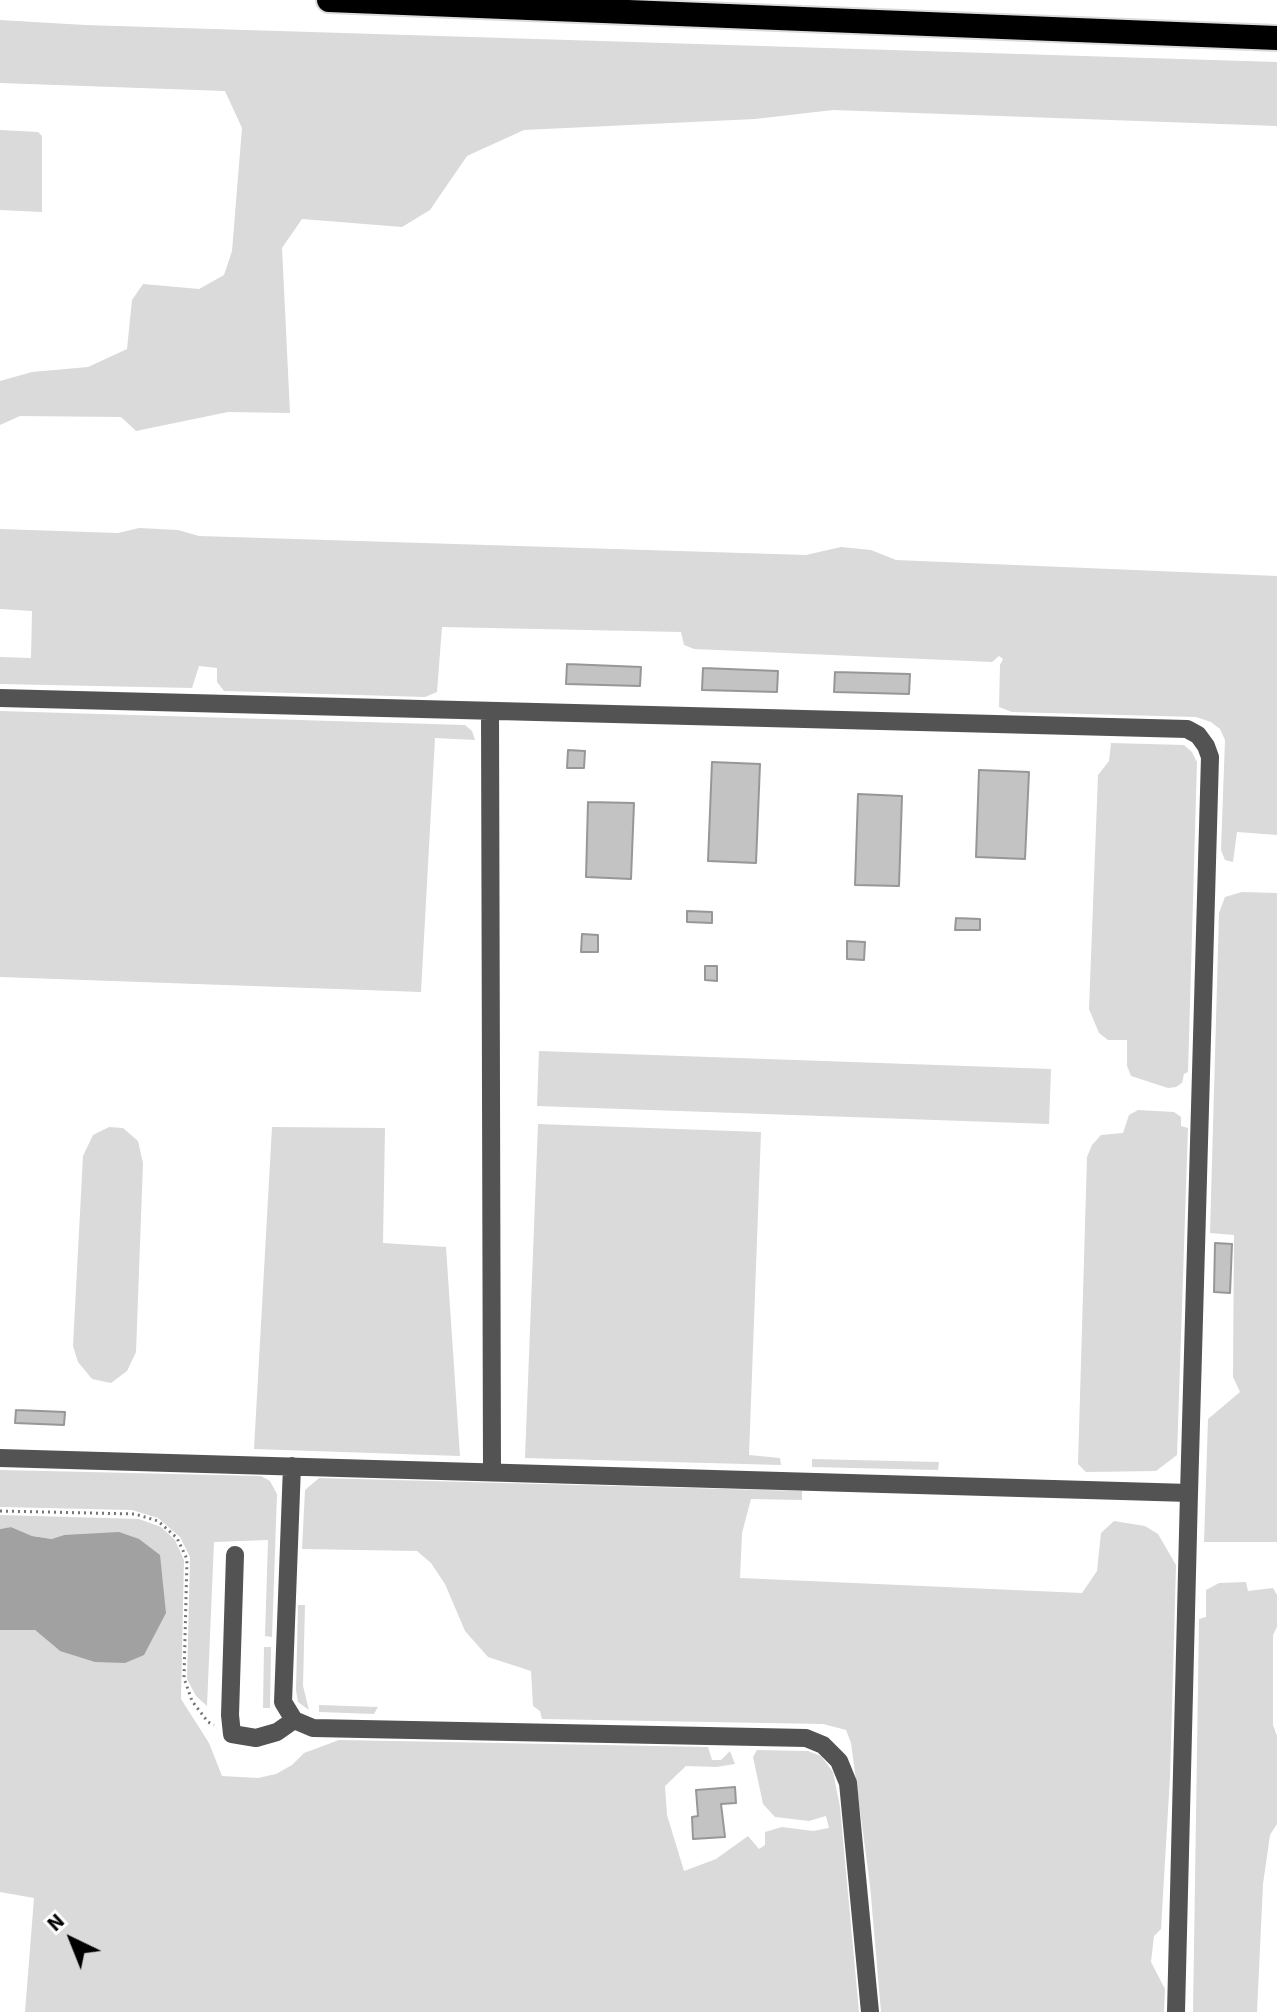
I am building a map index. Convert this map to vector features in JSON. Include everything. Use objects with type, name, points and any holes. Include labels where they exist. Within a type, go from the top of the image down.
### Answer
[{"type":"highway","points":[[329,0],[1277,38]]},
{"type":"lane","points":[[0,698],[1187,729],[1198,735],[1210,757],[1176,2012]]},
{"type":"lane","points":[[490,711],[492,1472]]},
{"type":"lane","points":[[0,1458],[1189,1493]]},
{"type":"lane","points":[[292,1466],[283,1702],[294,1720],[313,1728],[806,1738],[823,1745],[839,1761],[848,1783],[870,2012]]},
{"type":"lane","points":[[235,1555],[232,1734],[256,1738],[277,1732],[294,1720]]},
{"type":"path","points":[[0,1511],[135,1514],[158,1521],[177,1538],[187,1559],[184,1678],[192,1701],[208,1722],[232,1734]]},
{"type":"shaded area","points":[[0,20],[1277,62],[1277,126],[833,110],[755,119],[524,130],[467,156],[430,210],[402,227],[302,219],[282,248],[290,413],[228,412],[136,431],[121,417],[20,416],[0,425],[0,381],[32,372],[88,367],[127,349],[132,300],[143,284],[199,289],[224,275],[232,251],[242,128],[225,91],[0,83]]},
{"type":"shaded area","points":[[0,130],[38,132],[42,136],[42,212],[0,210]]},
{"type":"shaded area","points":[[139,528],[178,530],[199,536],[806,555],[841,547],[871,550],[896,560],[1277,576],[1277,835],[1237,832],[1233,862],[1225,860],[1221,850],[1225,740],[1220,729],[1211,722],[1196,717],[1012,712],[999,707],[1000,665],[1003,659],[999,656],[992,662],[694,649],[684,645],[681,632],[442,627],[437,692],[425,697],[224,691],[217,682],[217,668],[199,666],[192,688],[0,684],[0,657],[31,658],[32,611],[0,609],[0,529],[118,533]]},
{"type":"shaded area","points":[[0,711],[465,725],[472,731],[475,740],[435,738],[421,992],[0,977]]},
{"type":"shaded area","points":[[1111,743],[1184,745],[1197,762],[1188,1072],[1176,1087],[1168,1088],[1131,1076],[1127,1066],[1127,1040],[1108,1040],[1099,1033],[1089,1009],[1098,775],[1109,761]]},
{"type":"shaded area","points":[[1242,892],[1277,893],[1277,1542],[1204,1542],[1208,1419],[1240,1392],[1233,1377],[1234,1235],[1210,1233],[1219,913],[1225,897]]},
{"type":"shaded area","points":[[539,1051],[1051,1069],[1049,1124],[537,1106]]},
{"type":"shaded area","points":[[1138,1110],[1174,1112],[1181,1117],[1181,1126],[1188,1128],[1177,1455],[1156,1471],[1086,1472],[1078,1464],[1087,1157],[1101,1135],[1123,1133],[1129,1115]]},
{"type":"shaded area","points":[[538,1124],[761,1132],[749,1455],[780,1458],[781,1465],[525,1458]]},
{"type":"shaded area","points":[[109,1127],[123,1128],[138,1141],[143,1163],[136,1352],[127,1371],[111,1383],[92,1379],[78,1362],[73,1346],[83,1156],[93,1135]]},
{"type":"shaded area","points":[[272,1127],[385,1128],[383,1243],[446,1247],[460,1456],[254,1449]]},
{"type":"shaded area","points":[[812,1459],[939,1462],[938,1470],[812,1467]]},
{"type":"shaded area","points":[[0,1470],[261,1476],[270,1481],[277,1494],[272,1637],[265,1636],[268,1540],[214,1542],[207,1706],[196,1696],[187,1679],[190,1557],[180,1537],[158,1518],[132,1510],[0,1507]]},
{"type":"shaded area","points":[[319,1478],[802,1491],[802,1500],[751,1499],[742,1533],[740,1578],[1082,1593],[1097,1571],[1101,1533],[1114,1521],[1145,1526],[1158,1534],[1176,1565],[1170,1777],[1161,1929],[1154,1936],[1151,1962],[1165,1989],[1164,2012],[881,2012],[870,1885],[851,1743],[846,1730],[823,1724],[542,1719],[540,1711],[533,1706],[531,1671],[488,1657],[465,1631],[445,1584],[431,1563],[417,1551],[302,1549],[305,1490]]},
{"type":"shaded area","points":[[0,1515],[139,1519],[161,1527],[175,1540],[184,1560],[181,1699],[209,1743],[222,1776],[258,1778],[276,1774],[304,1753],[339,1740],[708,1747],[712,1760],[721,1760],[730,1751],[735,1764],[686,1766],[665,1786],[667,1815],[684,1871],[716,1859],[748,1836],[759,1849],[765,1845],[765,1832],[782,1827],[813,1831],[829,1828],[826,1816],[809,1821],[775,1817],[763,1804],[753,1757],[757,1750],[808,1751],[821,1756],[833,1772],[840,1807],[859,2012],[25,2012],[34,1898],[0,1892],[0,1630],[35,1630],[60,1651],[64,1535],[53,1539],[32,1536],[11,1527],[0,1529]]},
{"type":"shaded area","points":[[11,1527],[32,1536],[52,1539],[64,1535],[119,1532],[139,1539],[160,1555],[166,1613],[144,1655],[125,1663],[95,1662],[60,1651],[35,1630],[0,1630],[0,1529]]},
{"type":"shaded area","points":[[1246,1582],[1248,1591],[1273,1588],[1277,1595],[1277,1627],[1273,1635],[1273,1725],[1277,1736],[1277,1824],[1270,1835],[1263,1884],[1257,2012],[1193,2012],[1199,1619],[1206,1617],[1206,1590],[1219,1583]]},
{"type":"shaded area","points":[[298,1605],[305,1605],[303,1686],[309,1710],[298,1702],[296,1690]]},
{"type":"shaded area","points":[[264,1647],[271,1647],[270,1708],[263,1708]]},
{"type":"shaded area","points":[[319,1705],[378,1707],[374,1714],[319,1712]]},
{"type":"building","points":[[567,664],[641,667],[640,686],[566,684]]},
{"type":"building","points":[[703,668],[778,671],[777,692],[702,690]]},
{"type":"building","points":[[835,672],[910,674],[909,694],[834,692]]},
{"type":"building","points":[[568,750],[585,751],[584,768],[567,768]]},
{"type":"building","points":[[712,762],[760,764],[756,863],[708,861]]},
{"type":"building","points":[[979,770],[1029,772],[1025,859],[976,857]]},
{"type":"building","points":[[858,794],[902,796],[899,886],[855,885]]},
{"type":"building","points":[[588,802],[634,803],[631,879],[586,877]]},
{"type":"building","points":[[687,911],[712,912],[712,923],[687,922]]},
{"type":"building","points":[[956,918],[980,919],[980,930],[955,930]]},
{"type":"building","points":[[582,934],[598,935],[598,952],[581,952]]},
{"type":"building","points":[[847,941],[865,942],[864,960],[847,959]]},
{"type":"building","points":[[705,966],[717,966],[717,981],[705,980]]},
{"type":"building","points":[[1215,1243],[1232,1244],[1230,1293],[1214,1292]]},
{"type":"building","points":[[16,1410],[65,1412],[64,1425],[15,1423]]},
{"type":"building","points":[[735,1787],[736,1803],[721,1804],[725,1837],[693,1839],[692,1817],[698,1816],[696,1790]]}]
